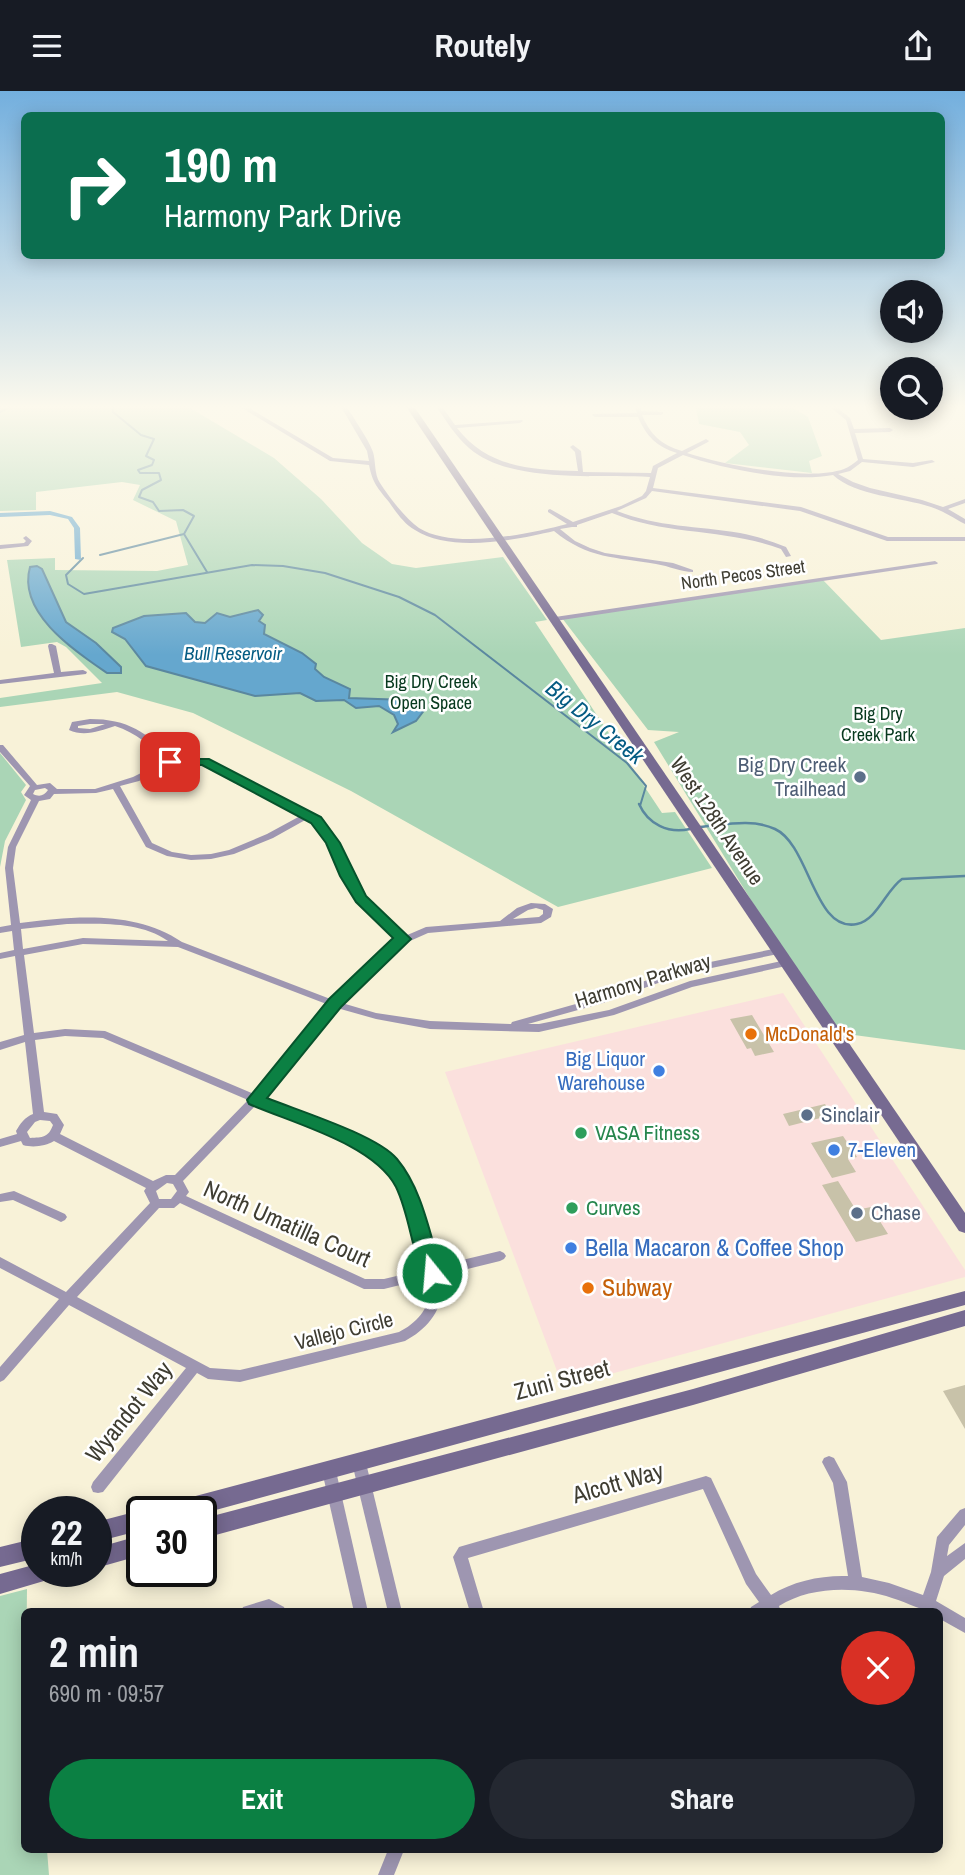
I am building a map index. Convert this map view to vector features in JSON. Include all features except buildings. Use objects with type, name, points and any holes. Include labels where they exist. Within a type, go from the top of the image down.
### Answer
[{"type":"main road","name":"West 128th Avenue","points":[[465,488],[965,1226]]},
{"type":"main road","name":"Zuni Street","points":[[217,1500],[965,1298]]},
{"type":"main road","points":[[217,1525],[693,1397],[965,1318]]},
{"type":"main road","points":[[0,1557],[21,1552]]},
{"type":"main road","points":[[0,1584],[21,1578]]},
{"type":"street","points":[[381,488],[421,531],[456,540],[575,526],[644,497],[650,489],[801,509],[880,541],[965,539]]},
{"type":"street","points":[[860,488],[943,509],[965,522]]},
{"type":"street","points":[[943,509],[965,501]]},
{"type":"street","points":[[551,510],[575,526]]},
{"type":"street","points":[[611,512],[641,522],[762,539],[784,548],[788,556]]},
{"type":"street","points":[[557,530],[576,546],[597,554],[691,571]]},
{"type":"street","points":[[0,547],[26,545],[29,541],[26,538]]},
{"type":"street","name":"North Pecos Street","points":[[555,619],[935,563]]},
{"type":"street","points":[[52,646],[58,674]]},
{"type":"street","points":[[0,682],[83,672]]},
{"type":"street","points":[[116,723],[136,729],[156,745],[170,762]]},
{"type":"street","points":[[0,747],[35,787]]},
{"type":"street","points":[[53,792],[50,786],[35,787],[28,793],[36,799],[47,797],[53,792],[96,792],[117,787],[170,762],[204,761],[309,815],[328,835],[361,899],[403,939]]},
{"type":"street","points":[[117,787],[149,845],[180,856],[219,857],[239,852],[309,815]]},
{"type":"street","points":[[36,799],[12,847],[9,868],[39,1116]]},
{"type":"street","name":"Harmony Parkway","points":[[0,930],[66,921],[106,922],[162,933],[179,944],[335,1003],[413,1023],[461,1027],[539,1028],[586,1020],[682,986],[782,957]]},
{"type":"street","points":[[177,1180],[255,1100],[335,1003],[389,947],[426,930],[504,921]]},
{"type":"street","name":"Harmony Parkway","points":[[0,956],[83,941],[179,944]]},
{"type":"street","name":"Harmony Parkway","points":[[511,1026],[611,997],[675,973],[782,957]]},
{"type":"street","points":[[675,973],[682,986]]},
{"type":"street","name":"Vallejo Circle","points":[[0,1046],[28,1037],[78,1031],[115,1038],[366,1146],[390,1162],[405,1186],[432,1273],[436,1298],[431,1312],[417,1328],[401,1338],[240,1377],[216,1375],[195,1366],[0,1262]]},
{"type":"street","points":[[0,1143],[22,1137],[36,1143],[54,1136],[59,1125],[57,1121],[39,1116],[24,1124],[22,1137]]},
{"type":"street","points":[[54,1136],[153,1186]]},
{"type":"street","points":[[166,1179],[177,1180],[183,1187],[180,1198],[167,1205],[156,1204],[150,1197],[153,1186],[166,1179]]},
{"type":"street","points":[[0,1198],[14,1195],[61,1217]]},
{"type":"street","name":"North Umatilla Court","points":[[180,1198],[354,1281],[384,1284],[500,1257]]},
{"type":"street","points":[[0,1376],[67,1299],[156,1204]]},
{"type":"street","name":"Wyandot Way","points":[[98,1487],[195,1366]]},
{"type":"street","points":[[359,1462],[394,1608]]},
{"type":"street","points":[[829,1462],[841,1482],[856,1583]]},
{"type":"street","points":[[329,1471],[360,1608]]},
{"type":"street","name":"Alcott Way","points":[[476,1608],[460,1557],[464,1552],[706,1482],[765,1608]]},
{"type":"street","points":[[928,1603],[938,1572],[942,1542],[965,1515]]},
{"type":"street","points":[[938,1572],[965,1550]]},
{"type":"street","points":[[768,1608],[796,1590],[825,1584],[856,1583],[912,1595],[936,1608]]},
{"type":"street","points":[[943,1612],[965,1626]]},
{"type":"street","points":[[386,1875],[395,1853]]},
{"type":"shaded area","points":[[783,993],[965,1270],[965,1277],[563,1387],[445,1072]]},
{"type":"green space","name":"Big Dry Creek Open Space","points":[[0,488],[68,488],[36,492],[36,510],[0,511]]},
{"type":"green space","name":"Big Dry Creek Open Space","points":[[138,488],[309,488],[362,543],[392,564],[416,568],[503,557],[547,620],[535,622],[662,813],[675,812],[712,868],[558,907],[351,791],[193,713],[117,692],[0,707],[0,698],[102,683],[66,647],[57,642],[21,647],[7,560],[55,558],[55,570],[157,571],[188,565],[176,521],[133,500]]},
{"type":"green space","name":"Big Dry Creek Park","points":[[822,579],[881,640],[965,628],[965,1050],[832,1032],[654,742],[679,732],[648,730],[562,618]]},
{"type":"green space","points":[[0,753],[26,785],[21,792],[26,800],[5,841],[0,867]]},
{"type":"green space","points":[[27,1589],[27,1608],[21,1608],[21,1853],[47,1853],[49,1875],[0,1875],[0,1596]]},
{"type":"water","points":[[37,566],[42,569],[66,622],[96,643],[121,667],[121,673],[107,673],[94,664],[65,642],[40,615],[28,584],[30,567]]},
{"type":"water","name":"Bull Reservoir","points":[[258,610],[263,615],[259,621],[265,625],[264,634],[302,653],[316,664],[315,669],[324,677],[350,689],[349,698],[407,700],[425,709],[416,721],[393,732],[398,724],[394,715],[379,706],[356,708],[344,700],[316,701],[300,693],[255,696],[146,666],[125,639],[112,632],[113,628],[144,616],[186,613],[195,622],[205,623],[217,613],[230,617]]},
{"type":"waterway","name":"Big Dry Creek","points":[[145,488],[139,497],[153,502],[159,511],[183,510],[194,516],[184,534]]},
{"type":"waterway","points":[[0,515],[50,513],[70,518],[77,528],[79,559]]},
{"type":"waterway","name":"Big Dry Creek","points":[[100,555],[184,534]]},
{"type":"waterway","name":"Big Dry Creek","points":[[184,534],[207,572]]},
{"type":"waterway","name":"Big Dry Creek","points":[[83,558],[66,575],[68,584],[84,594],[252,565],[283,566],[325,573],[399,597],[435,615],[627,763],[646,786],[640,806]]},
{"type":"waterway","name":"Big Dry Creek","points":[[640,806],[648,817],[660,826],[674,830],[690,829]]},
{"type":"waterway","name":"Big Dry Creek","points":[[700,827],[747,823],[775,829],[787,838],[797,852],[821,902],[831,915],[843,923],[857,924],[870,917],[902,879],[965,876]]},
{"type":"place","name":"Big Dry Creek Trailhead","points":[[860,777]]},
{"type":"place","name":"McDonald's","points":[[751,1034]]},
{"type":"place","name":"Big Liquor Warehouse","points":[[659,1071]]},
{"type":"place","name":"Sinclair","points":[[807,1115]]},
{"type":"place","name":"VASA Fitness","points":[[581,1133]]},
{"type":"place","name":"7-Eleven","points":[[834,1150]]},
{"type":"place","name":"Curves","points":[[572,1208]]},
{"type":"place","name":"Chase","points":[[857,1213]]},
{"type":"place","name":"Bella Macaron & Coffee Shop","points":[[571,1248]]},
{"type":"place","name":"Subway","points":[[588,1288]]},
{"type":"route","points":[[170,762],[204,761],[316,820],[333,843],[354,890],[403,939],[389,947],[335,1003],[255,1100],[373,1149],[390,1162],[405,1186],[432,1273]]}]
